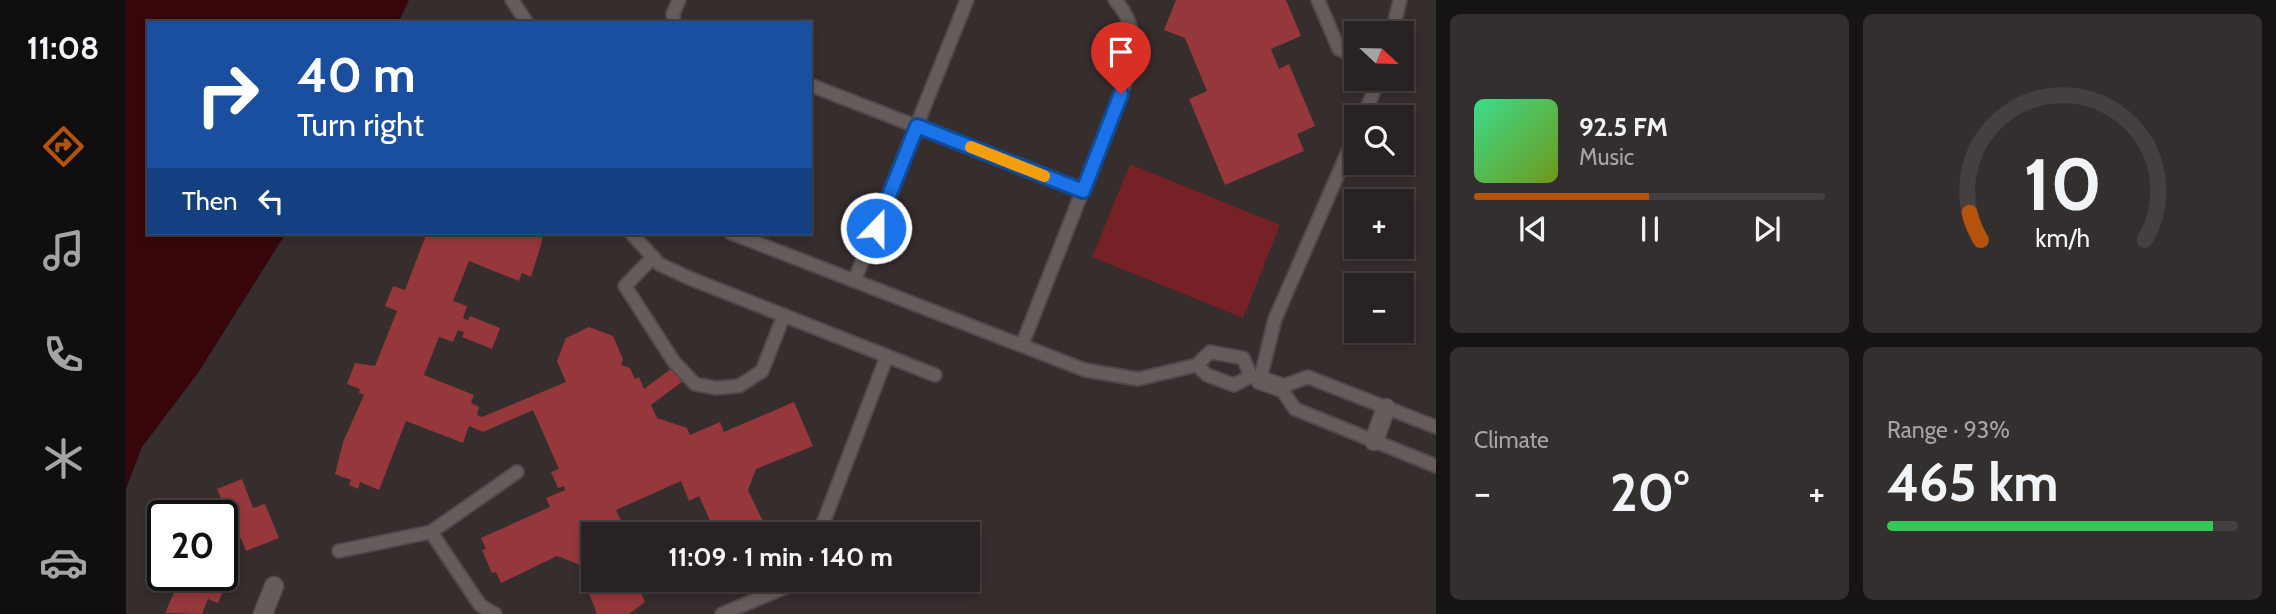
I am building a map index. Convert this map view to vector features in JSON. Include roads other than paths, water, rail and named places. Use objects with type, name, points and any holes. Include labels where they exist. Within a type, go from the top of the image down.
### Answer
[{"type":"street","points":[[1256,378],[1280,387]]},
{"type":"street","points":[[1374,441],[1386,408]]},
{"type":"street","points":[[263,614],[274,586]]},
{"type":"lane","points":[[512,0],[526,21]]},
{"type":"lane","points":[[674,21],[673,14],[679,0]]},
{"type":"lane","points":[[855,279],[967,0]]},
{"type":"lane","points":[[1022,345],[1130,70],[1134,49],[1132,28],[1115,0]]},
{"type":"lane","points":[[1318,0],[1339,49],[1344,52]]},
{"type":"lane","points":[[1395,21],[1400,0]]},
{"type":"lane","points":[[812,86],[1083,191]]},
{"type":"lane","points":[[1256,378],[1275,319],[1344,161]]},
{"type":"lane","points":[[633,235],[659,264],[689,278],[935,375]]},
{"type":"lane","points":[[736,235],[1086,370],[1138,379],[1197,365],[1210,352],[1242,358],[1256,378]]},
{"type":"lane","points":[[653,257],[625,285],[674,362],[695,384],[716,388],[739,386],[762,371],[783,315]]},
{"type":"lane","points":[[824,522],[887,356]]},
{"type":"lane","points":[[1197,365],[1207,376],[1234,385],[1256,378]]},
{"type":"lane","points":[[1436,427],[1308,377],[1280,387],[1294,409],[1436,466]]},
{"type":"lane","points":[[339,551],[431,532],[517,472]]},
{"type":"lane","points":[[431,532],[480,605],[495,614]]},
{"type":"lane","points":[[722,614],[774,592]]}]
